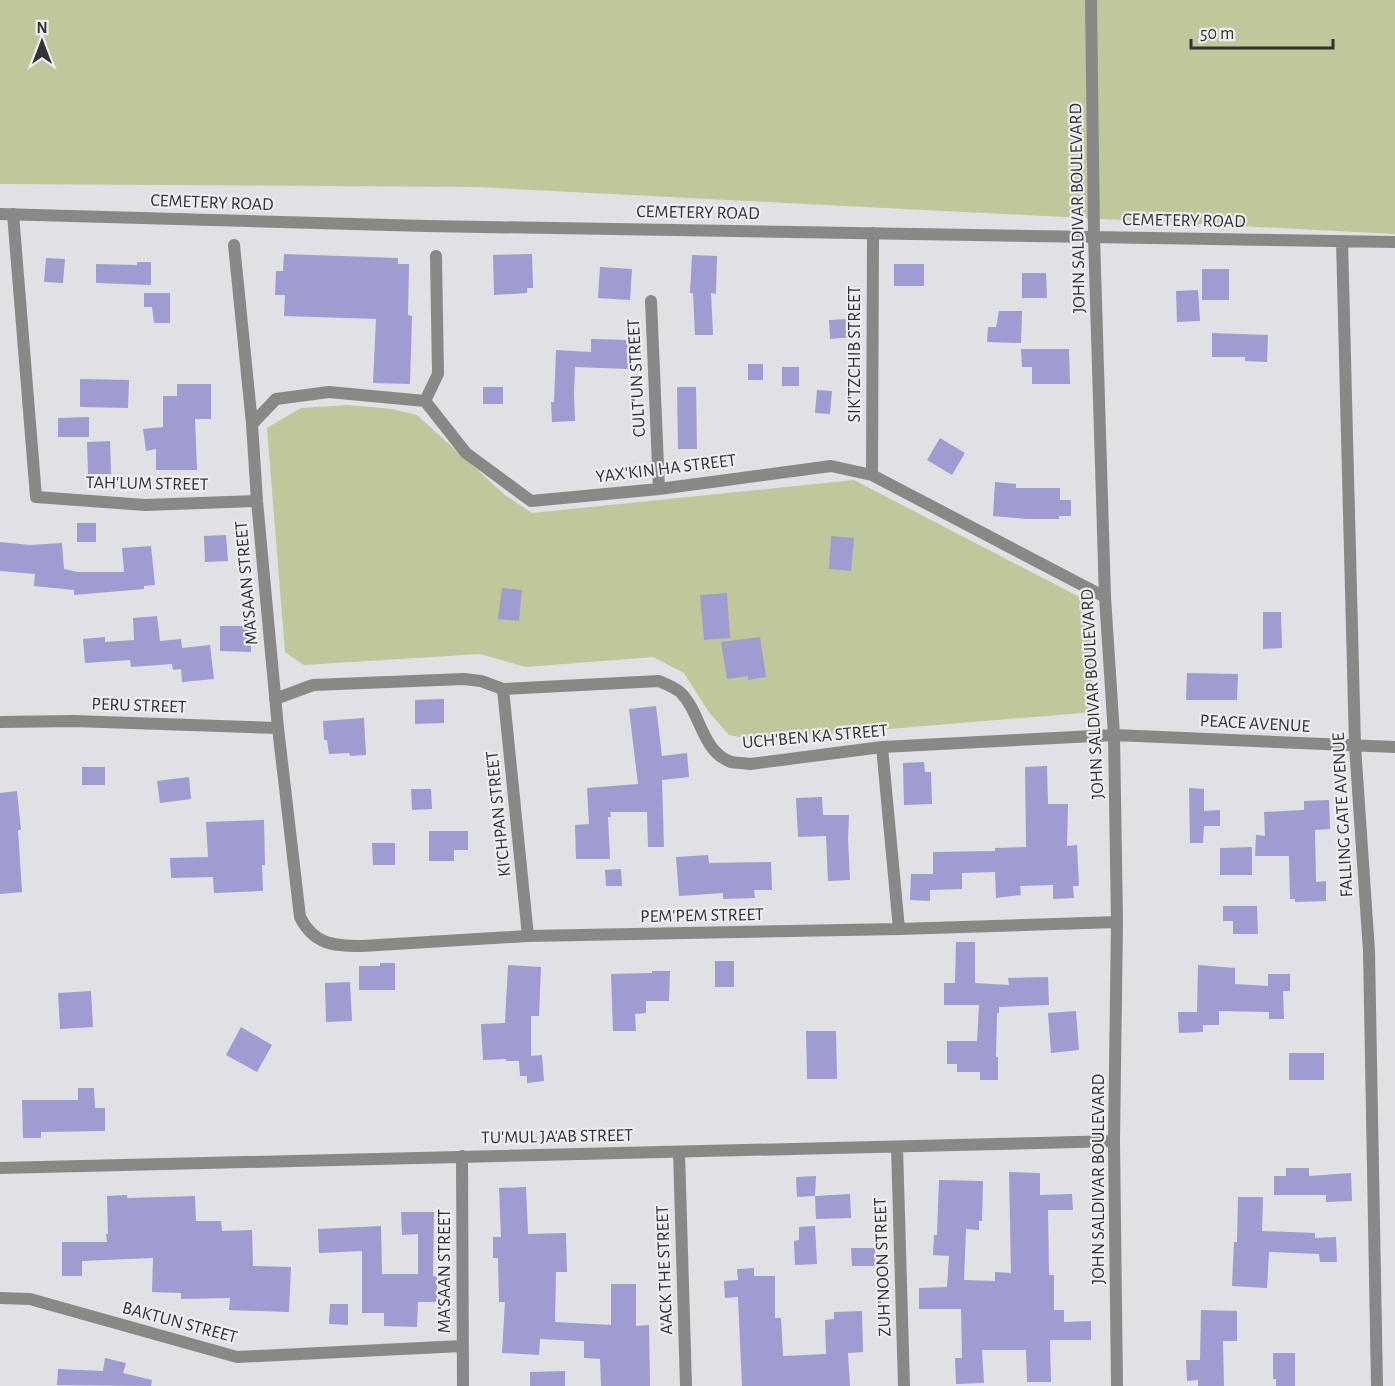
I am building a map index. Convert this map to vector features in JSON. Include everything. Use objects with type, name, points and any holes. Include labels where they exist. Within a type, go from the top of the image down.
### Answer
[{"type":"street","name":"JOHN SALDIVAR BOULEVARD","points":[[1091,0],[1094,236],[1105,597],[1114,735],[1117,922],[1114,1141],[1117,1386]]},
{"type":"street","name":"CEMETERY ROAD","points":[[6,214],[438,226],[1395,242]]},
{"type":"street","name":"TAH'LUM STREET","points":[[6,214],[36,497],[145,505],[257,501]]},
{"type":"street","name":"SIK'TZCHIB STREET","points":[[872,475],[873,233]]},
{"type":"street","name":"FALLING GATE AVENUE","points":[[1342,242],[1355,746],[1369,951],[1377,1386]]},
{"type":"street","name":"MA'SAAN STREET","points":[[234,245],[252,424],[275,699],[300,917]]},
{"type":"street","points":[[252,424],[276,399],[329,392],[425,401],[438,374],[436,256]]},
{"type":"street","name":"CULT'UN STREET","points":[[651,302],[660,489]]},
{"type":"street","name":"YAX'KIN HA STREET","points":[[425,401],[466,453],[531,501],[660,489],[831,466],[872,475],[1105,597]]},
{"type":"street","name":"UCH'BEN KA STREET","points":[[275,699],[313,685],[464,679],[481,681],[502,689],[660,681],[680,692],[687,700],[711,746],[732,762],[760,763],[882,747],[1114,735]]},
{"type":"street","name":"KI'CHPAN STREET","points":[[502,689],[528,936]]},
{"type":"street","name":"PERU STREET","points":[[0,722],[73,721],[278,728]]},
{"type":"street","name":"PEACE AVENUE","points":[[1114,735],[1395,747]]},
{"type":"street","points":[[882,747],[899,929]]},
{"type":"street","name":"PEM'PEM STREET","points":[[300,917],[306,929],[318,940],[338,946],[528,936],[899,929],[1117,922]]},
{"type":"street","name":"TU'MUL JA'AB STREET","points":[[0,1168],[1114,1141]]},
{"type":"street","name":"ZUH'NOON STREET","points":[[897,1147],[904,1386]]},
{"type":"street","name":"A'ACK THE STREET","points":[[679,1152],[686,1386]]},
{"type":"street","name":"MA'SAAN STREET","points":[[462,1156],[463,1386]]},
{"type":"street","name":"BAKTUN STREET","points":[[0,1298],[30,1299],[237,1356],[462,1346]]},
{"type":"green space","points":[[0,0],[1395,0],[1395,234],[476,187],[0,184]]},
{"type":"green space","points":[[348,405],[392,409],[417,415],[505,495],[532,513],[854,480],[1089,602],[1093,712],[755,740],[729,735],[708,711],[684,673],[653,657],[526,667],[480,654],[304,665],[285,652],[267,428],[301,408]]},
{"type":"building","points":[[284,254],[398,258],[398,264],[409,264],[408,315],[412,316],[410,384],[373,383],[376,319],[284,316],[285,295],[275,295],[276,271],[283,271]]},
{"type":"building","points":[[532,254],[533,288],[527,288],[527,293],[494,295],[493,255]]},
{"type":"building","points":[[692,255],[717,256],[716,294],[711,293],[713,335],[695,335],[693,293],[690,293]]},
{"type":"building","points":[[46,258],[65,259],[63,283],[44,282]]},
{"type":"building","points":[[137,262],[151,262],[151,285],[96,283],[96,264],[137,265]]},
{"type":"building","points":[[894,264],[924,264],[924,286],[894,286]]},
{"type":"building","points":[[600,267],[632,269],[630,300],[598,298]]},
{"type":"building","points":[[1202,269],[1229,269],[1229,300],[1202,300]]},
{"type":"building","points":[[1022,273],[1046,273],[1047,298],[1022,298]]},
{"type":"building","points":[[1198,290],[1200,321],[1177,322],[1176,291]]},
{"type":"building","points":[[144,293],[170,293],[170,323],[154,323],[152,307],[144,307]]},
{"type":"building","points":[[999,311],[1022,311],[1021,343],[987,342],[988,327],[996,327]]},
{"type":"building","points":[[850,319],[852,337],[830,339],[829,320]]},
{"type":"building","points":[[1212,333],[1268,335],[1267,362],[1245,361],[1245,357],[1212,357]]},
{"type":"building","points":[[591,339],[629,340],[628,369],[575,367],[575,421],[552,422],[551,402],[554,402],[556,350],[591,352]]},
{"type":"building","points":[[1021,349],[1069,349],[1070,384],[1032,384],[1032,367],[1022,367]]},
{"type":"building","points":[[748,364],[763,364],[763,380],[748,380]]},
{"type":"building","points":[[782,367],[799,367],[799,386],[782,386]]},
{"type":"building","points":[[80,379],[129,380],[128,408],[80,407]]},
{"type":"building","points":[[177,384],[211,384],[211,419],[195,419],[197,470],[156,470],[156,449],[146,451],[143,429],[163,427],[163,396],[177,396]]},
{"type":"building","points":[[483,387],[503,387],[503,404],[483,404]]},
{"type":"building","points":[[677,387],[696,387],[697,449],[678,449]]},
{"type":"building","points":[[817,390],[832,391],[830,414],[815,413]]},
{"type":"building","points":[[89,417],[89,437],[58,437],[58,418]]},
{"type":"building","points":[[940,438],[965,453],[952,475],[927,460]]},
{"type":"building","points":[[110,441],[111,474],[88,474],[87,442]]},
{"type":"building","points":[[995,482],[1016,484],[1016,488],[1060,488],[1060,500],[1071,500],[1071,516],[1059,516],[1059,519],[1026,519],[993,516]]},
{"type":"building","points":[[77,523],[96,523],[96,542],[77,542]]},
{"type":"building","points":[[226,535],[228,561],[205,562],[204,536]]},
{"type":"building","points":[[831,536],[854,538],[851,571],[829,569]]},
{"type":"building","points":[[0,542],[30,545],[62,543],[64,569],[78,572],[124,572],[122,548],[151,546],[155,585],[144,586],[144,589],[74,595],[74,590],[34,586],[35,574],[0,571]]},
{"type":"building","points":[[502,588],[522,590],[519,621],[498,619]]},
{"type":"building","points":[[727,593],[730,638],[704,640],[700,595]]},
{"type":"building","points":[[1263,612],[1281,612],[1282,648],[1263,649]]},
{"type":"building","points":[[157,616],[160,641],[181,639],[182,648],[210,645],[214,679],[182,682],[181,669],[173,670],[172,664],[131,667],[130,660],[85,663],[83,639],[105,637],[105,642],[134,640],[133,618]]},
{"type":"building","points":[[220,626],[251,626],[251,652],[220,651]]},
{"type":"building","points":[[760,637],[766,677],[748,680],[748,676],[727,679],[721,642]]},
{"type":"building","points":[[1187,673],[1238,674],[1237,700],[1186,700]]},
{"type":"building","points":[[444,699],[444,723],[415,724],[415,700]]},
{"type":"building","points":[[656,706],[662,756],[687,753],[689,777],[662,780],[664,847],[648,847],[647,812],[610,812],[611,817],[608,817],[610,859],[576,859],[575,825],[589,824],[587,788],[638,784],[629,709]]},
{"type":"building","points":[[364,718],[366,755],[329,754],[327,740],[324,740],[323,721]]},
{"type":"building","points":[[924,762],[925,772],[931,772],[932,804],[904,805],[903,763]]},
{"type":"building","points":[[1047,766],[1048,804],[1068,804],[1067,846],[1077,845],[1079,886],[1073,886],[1074,898],[1053,899],[1053,885],[1020,886],[1021,895],[996,898],[995,872],[962,873],[962,889],[930,890],[930,901],[910,900],[911,874],[933,874],[933,852],[995,851],[995,848],[1026,847],[1025,767]]},
{"type":"building","points":[[82,767],[105,767],[105,785],[82,785]]},
{"type":"building","points":[[189,777],[191,799],[160,803],[157,781]]},
{"type":"building","points":[[1189,788],[1204,789],[1204,811],[1220,810],[1220,826],[1204,826],[1203,843],[1190,843]]},
{"type":"building","points":[[411,789],[431,789],[432,809],[412,810]]},
{"type":"building","points":[[17,791],[21,830],[18,830],[22,892],[0,894],[0,793]]},
{"type":"building","points":[[822,797],[823,815],[849,815],[850,880],[828,881],[826,836],[798,837],[796,798]]},
{"type":"building","points":[[1329,800],[1330,829],[1315,830],[1316,882],[1326,881],[1326,901],[1295,902],[1295,899],[1290,899],[1289,856],[1255,856],[1256,835],[1265,836],[1264,812],[1304,810],[1304,801]]},
{"type":"building","points":[[264,820],[263,891],[214,893],[213,877],[171,878],[170,858],[208,857],[206,822]]},
{"type":"building","points":[[429,831],[468,831],[468,850],[454,850],[454,861],[429,861]]},
{"type":"building","points":[[372,843],[395,843],[395,865],[373,865]]},
{"type":"building","points":[[1252,847],[1252,875],[1220,875],[1220,848]]},
{"type":"building","points":[[708,855],[709,863],[771,862],[772,890],[754,890],[755,898],[723,899],[723,893],[679,896],[676,857]]},
{"type":"building","points":[[621,869],[622,886],[606,886],[605,870]]},
{"type":"building","points":[[1223,906],[1257,906],[1258,934],[1233,934],[1233,921],[1223,921]]},
{"type":"building","points":[[956,942],[975,942],[975,983],[1009,985],[1008,978],[1048,977],[1049,1005],[999,1007],[996,1057],[998,1057],[998,1080],[980,1080],[980,1072],[957,1072],[957,1064],[947,1064],[947,1041],[977,1041],[979,1005],[944,1005],[944,983],[955,983]]},
{"type":"building","points":[[715,961],[734,961],[734,987],[715,987]]},
{"type":"building","points":[[380,963],[395,963],[395,990],[359,990],[359,966],[380,966]]},
{"type":"building","points":[[508,965],[541,967],[539,1016],[531,1016],[531,1056],[542,1055],[544,1081],[527,1083],[527,1076],[520,1076],[519,1061],[483,1060],[481,1024],[505,1023]]},
{"type":"building","points":[[1198,965],[1235,968],[1235,984],[1268,986],[1268,974],[1290,974],[1290,991],[1283,991],[1284,1019],[1269,1019],[1269,1012],[1219,1011],[1219,1025],[1203,1025],[1203,1032],[1179,1033],[1178,1012],[1197,1012]]},
{"type":"building","points":[[652,971],[670,971],[669,1001],[646,1001],[646,1013],[635,1014],[636,1031],[613,1031],[611,974],[652,973]]},
{"type":"building","points":[[350,982],[352,1021],[326,1022],[325,983]]},
{"type":"building","points":[[91,991],[93,1027],[60,1029],[58,993]]},
{"type":"building","points":[[1076,1011],[1079,1050],[1051,1053],[1048,1013]]},
{"type":"building","points":[[241,1027],[272,1045],[257,1072],[226,1055]]},
{"type":"building","points":[[806,1031],[836,1031],[837,1079],[807,1079]]},
{"type":"building","points":[[1289,1053],[1324,1053],[1324,1080],[1289,1080]]},
{"type":"building","points":[[78,1088],[94,1088],[95,1108],[105,1108],[105,1131],[41,1132],[41,1138],[23,1138],[22,1100],[78,1100]]},
{"type":"building","points":[[1286,1168],[1309,1168],[1309,1176],[1351,1173],[1352,1201],[1326,1202],[1326,1195],[1274,1195],[1274,1176],[1286,1176]]},
{"type":"building","points":[[1009,1172],[1040,1173],[1040,1195],[1072,1194],[1073,1210],[1048,1210],[1049,1275],[1054,1275],[1054,1310],[1064,1310],[1064,1322],[1091,1321],[1091,1340],[1050,1340],[1051,1382],[1027,1382],[1026,1350],[982,1350],[984,1383],[956,1384],[955,1358],[962,1358],[961,1309],[919,1309],[919,1288],[947,1287],[949,1256],[933,1255],[934,1235],[937,1235],[939,1180],[983,1181],[982,1221],[979,1221],[979,1230],[966,1229],[964,1280],[995,1281],[995,1272],[1011,1273]]},
{"type":"building","points":[[816,1176],[815,1196],[797,1197],[796,1177]]},
{"type":"building","points":[[526,1187],[528,1234],[566,1233],[567,1272],[556,1272],[555,1322],[611,1325],[611,1284],[636,1284],[636,1326],[649,1325],[650,1386],[601,1386],[600,1359],[584,1358],[584,1341],[540,1339],[539,1355],[502,1353],[505,1302],[499,1302],[498,1258],[493,1258],[493,1237],[501,1237],[499,1188]]},
{"type":"building","points":[[850,1194],[851,1218],[816,1219],[815,1196]]},
{"type":"building","points":[[127,1195],[127,1198],[195,1196],[196,1221],[221,1221],[222,1231],[252,1230],[253,1266],[291,1267],[289,1312],[229,1310],[230,1298],[181,1299],[181,1293],[152,1292],[153,1258],[82,1261],[82,1276],[62,1276],[62,1242],[107,1242],[107,1196]]},
{"type":"building","points":[[1238,1197],[1263,1197],[1262,1231],[1315,1233],[1315,1238],[1336,1237],[1337,1262],[1320,1262],[1319,1254],[1269,1252],[1267,1288],[1232,1286],[1234,1242],[1237,1242]]},
{"type":"building","points":[[401,1212],[434,1212],[433,1276],[437,1276],[437,1302],[418,1302],[417,1327],[384,1326],[384,1313],[362,1313],[362,1251],[319,1253],[318,1229],[381,1226],[382,1274],[418,1274],[418,1234],[402,1235]]},
{"type":"building","points":[[815,1226],[817,1264],[795,1265],[794,1241],[799,1240],[799,1227]]},
{"type":"building","points":[[851,1248],[875,1248],[875,1266],[852,1266]]},
{"type":"building","points":[[754,1268],[754,1276],[775,1276],[775,1318],[781,1318],[783,1356],[826,1354],[825,1320],[834,1319],[834,1312],[862,1311],[863,1352],[848,1353],[850,1386],[742,1386],[738,1297],[725,1298],[724,1281],[738,1280],[737,1269]]},
{"type":"building","points":[[330,1304],[348,1304],[348,1325],[329,1324]]},
{"type":"building","points":[[1201,1310],[1237,1311],[1237,1341],[1223,1341],[1224,1386],[1198,1386],[1198,1380],[1187,1381],[1186,1360],[1200,1360]]},
{"type":"building","points":[[1273,1353],[1295,1353],[1295,1386],[1276,1386],[1276,1379],[1273,1379]]},
{"type":"building","points":[[105,1358],[126,1363],[123,1373],[152,1380],[151,1386],[57,1385],[58,1369],[103,1371]]},
{"type":"building","points":[[565,1371],[565,1386],[530,1386],[530,1372]]}]
